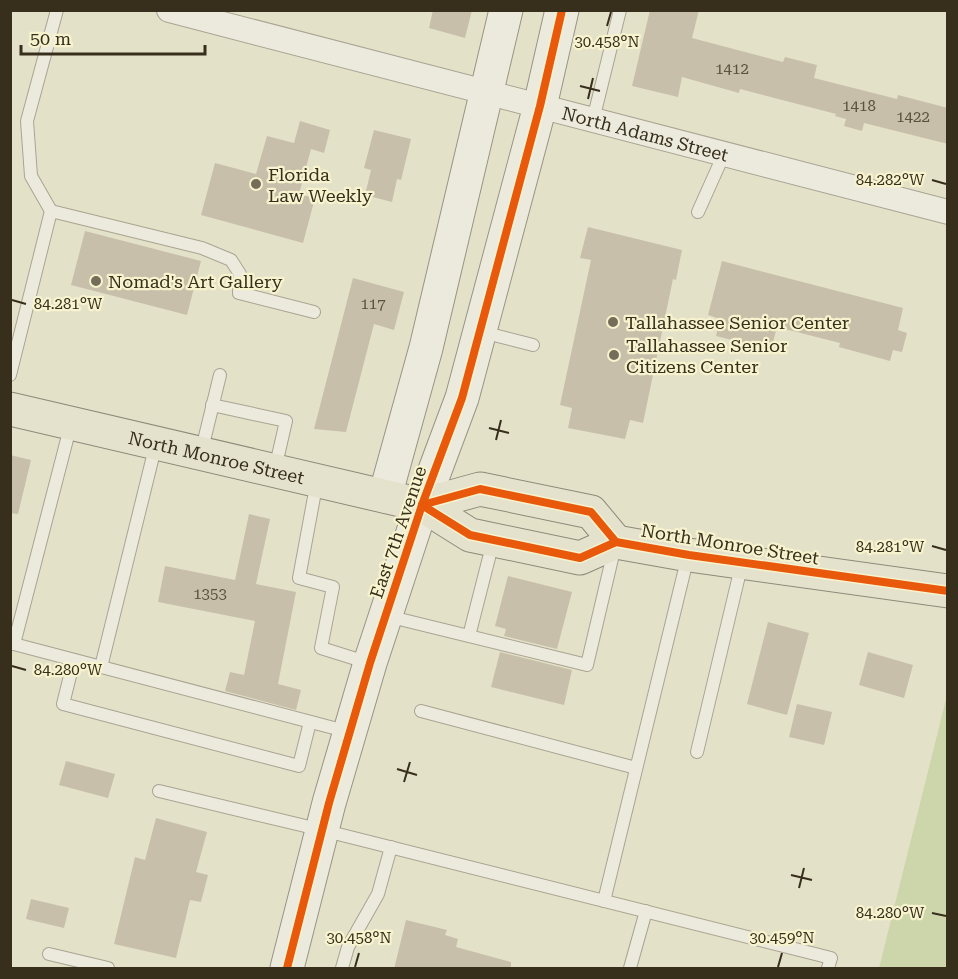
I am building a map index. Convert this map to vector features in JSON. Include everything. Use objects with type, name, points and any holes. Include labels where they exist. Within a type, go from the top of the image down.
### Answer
[{"type":"main road","name":"North Monroe Street","points":[[10,409],[422,505],[470,536],[580,558],[616,542],[689,555],[948,591]]},
{"type":"main road","name":"North Monroe Street","points":[[422,505],[480,489],[591,512],[616,542]]},
{"type":"street","name":"North Adams Street","points":[[169,10],[948,212]]},
{"type":"street","name":"East 7th Avenue","points":[[385,496],[433,320],[506,10]]},
{"type":"street","name":"East 7th Avenue","points":[[287,969],[322,830],[370,663],[422,505],[462,399],[540,106],[562,10]]},
{"type":"street","points":[[433,320],[481,331]]},
{"type":"lane","points":[[10,375],[51,211],[31,176],[27,122],[57,10]]},
{"type":"lane","points":[[593,120],[620,10]]},
{"type":"lane","points":[[698,212],[724,154]]},
{"type":"lane","points":[[51,211],[211,252],[231,260],[240,274],[239,293],[314,312]]},
{"type":"lane","points":[[481,331],[533,345]]},
{"type":"lane","points":[[201,453],[220,375]]},
{"type":"lane","points":[[212,405],[286,421],[274,471]]},
{"type":"lane","points":[[72,423],[12,644],[350,733]]},
{"type":"lane","points":[[101,667],[156,443]]},
{"type":"lane","points":[[317,481],[299,578],[333,587],[321,648],[370,663]]},
{"type":"lane","points":[[469,636],[494,541]]},
{"type":"lane","points":[[386,616],[587,665],[616,542]]},
{"type":"lane","points":[[604,901],[689,555]]},
{"type":"lane","points":[[697,752],[742,562]]},
{"type":"lane","points":[[74,660],[63,704],[299,766],[310,722]]},
{"type":"lane","points":[[420,711],[636,768]]},
{"type":"lane","points":[[159,791],[831,958],[828,969]]},
{"type":"lane","points":[[342,969],[348,947],[378,894],[391,847]]},
{"type":"lane","points":[[630,969],[646,911]]},
{"type":"lane","points":[[49,954],[108,969]]},
{"type":"green space","points":[[947,695],[947,968],[879,968]]},
{"type":"building","points":[[433,10],[472,10],[465,38],[429,28]]},
{"type":"building","points":[[650,10],[699,10],[692,38],[783,62],[785,57],[817,65],[814,78],[897,99],[898,95],[948,108],[948,144],[864,123],[862,131],[844,126],[846,119],[835,116],[836,114],[740,89],[739,93],[682,77],[678,97],[632,86]]},
{"type":"building","name":"Florida Law Weekly","points":[[300,121],[330,130],[324,153],[311,149],[299,194],[315,198],[303,243],[201,215],[215,163],[256,174],[267,136],[294,143]]},
{"type":"building","points":[[374,130],[411,139],[401,180],[397,179],[392,202],[365,195],[371,170],[364,168]]},
{"type":"building","name":"Tallahassee Senior Citizens Center","points":[[588,227],[682,250],[676,280],[673,279],[643,423],[630,420],[625,439],[568,428],[572,408],[560,405],[591,260],[580,258]]},
{"type":"building","points":[[85,231],[201,261],[187,315],[71,285]]},
{"type":"building","points":[[722,261],[903,308],[898,330],[907,333],[902,352],[893,350],[890,361],[839,347],[840,343],[777,327],[771,350],[716,336],[720,319],[708,315]]},
{"type":"building","points":[[353,278],[404,292],[394,330],[374,324],[346,432],[314,429]]},
{"type":"building","points":[[10,455],[31,460],[18,514],[10,513]]},
{"type":"building","points":[[249,514],[270,519],[256,584],[296,592],[278,684],[301,690],[296,710],[225,691],[230,672],[244,675],[255,621],[158,602],[165,566],[235,580]]},
{"type":"building","points":[[508,576],[572,592],[557,649],[504,636],[506,629],[495,626]]},
{"type":"building","points":[[768,622],[809,633],[787,715],[747,704]]},
{"type":"building","points":[[500,652],[572,670],[564,705],[491,687]]},
{"type":"building","points":[[868,652],[913,665],[904,698],[859,685]]},
{"type":"building","points":[[797,704],[832,712],[824,745],[789,737]]},
{"type":"building","points":[[66,761],[115,774],[108,798],[59,785]]},
{"type":"building","points":[[156,818],[207,832],[196,872],[208,875],[201,902],[190,900],[176,958],[114,944],[135,857],[145,860]]},
{"type":"building","points":[[31,899],[69,908],[64,928],[26,919]]},
{"type":"building","points":[[406,920],[447,930],[445,935],[458,939],[456,947],[511,962],[511,969],[394,969]]},
{"type":"cycle path","points":[[287,968],[329,803],[370,663],[422,505],[462,398],[540,106],[562,10]]},
{"type":"cycle path","points":[[422,505],[480,489],[591,512],[616,542]]},
{"type":"cycle path","points":[[422,505],[470,535],[580,558],[616,542],[689,555],[948,591]]},
{"type":"place","name":"Florida Law Weekly","points":[[256,184]]},
{"type":"place","name":"Nomad's Art Gallery","points":[[96,281]]},
{"type":"place","name":"Tallahassee Senior Center","points":[[613,322]]},
{"type":"place","name":"Tallahassee Senior Citizens Center","points":[[614,355]]}]
